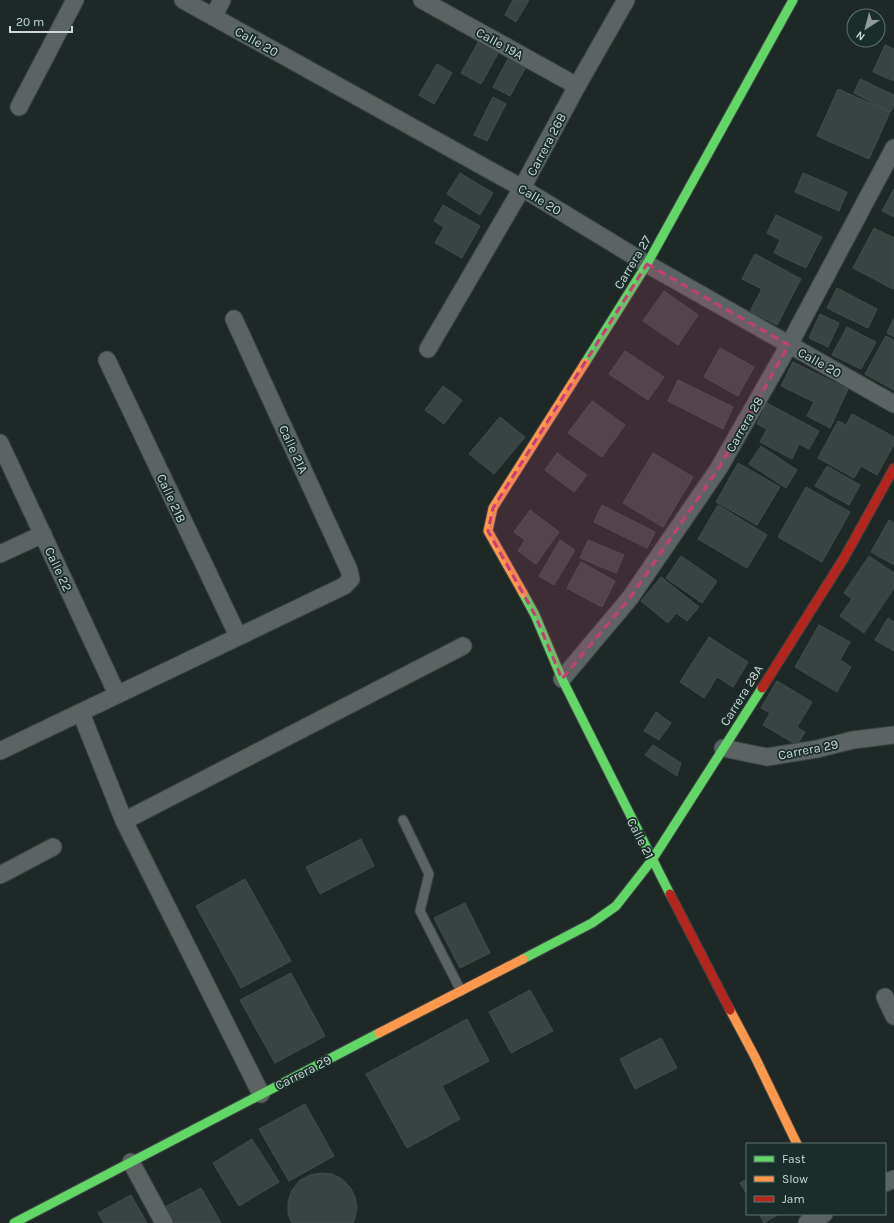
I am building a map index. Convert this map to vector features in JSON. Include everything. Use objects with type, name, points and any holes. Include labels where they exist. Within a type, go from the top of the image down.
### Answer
[{"type":"street","points":[[19,107],[75,0]]},
{"type":"street","name":"Calle 20","points":[[183,0],[522,188],[647,264],[894,404]]},
{"type":"street","points":[[212,17],[222,0]]},
{"type":"street","name":"Calle 19A","points":[[422,0],[577,86]]},
{"type":"street","name":"Carrera 26B","points":[[428,349],[522,188],[577,86],[626,0]]},
{"type":"street","name":"Carrera 27","points":[[488,531],[493,508],[647,264],[793,0]]},
{"type":"street","name":"Carrera 28","points":[[562,679],[630,598],[719,468],[789,345],[894,148]]},
{"type":"street","name":"Calle 21A","points":[[234,319],[349,570],[351,579],[344,586],[238,636]]},
{"type":"street","name":"Calle 21B","points":[[107,360],[238,636]]},
{"type":"street","name":"Calle 22","points":[[0,443],[117,694]]},
{"type":"street","name":"Carrera 28A","points":[[592,922],[616,906],[652,860],[844,558],[894,468]]},
{"type":"street","name":"Calle 21","points":[[488,531],[535,616],[562,679],[652,860],[755,1057],[797,1143]]},
{"type":"street","points":[[0,554],[43,534]]},
{"type":"street","points":[[0,751],[238,636]]},
{"type":"street","points":[[124,821],[463,646]]},
{"type":"street","points":[[81,713],[124,821],[261,1094]]},
{"type":"street","name":"Carrera 29","points":[[723,748],[767,757],[817,749],[853,740],[894,735]]},
{"type":"street","points":[[0,875],[53,847]]},
{"type":"street","name":"Carrera 29","points":[[14,1223],[592,922]]},
{"type":"street","points":[[885,997],[894,1016]]},
{"type":"street","points":[[131,1162],[164,1223]]},
{"type":"street","points":[[807,1223],[822,1215]]},
{"type":"lane","points":[[403,820],[428,874],[420,911],[461,991]]},
{"type":"highlighted area","points":[[647,264],[789,345],[719,468],[630,598],[562,679],[535,615],[488,531],[493,508]]},
{"type":"building","points":[[513,0],[529,0],[516,22],[505,15]]},
{"type":"building","points":[[480,39],[500,50],[481,84],[461,73]]},
{"type":"building","points":[[886,45],[894,49],[894,81],[873,72],[884,48],[886,48]]},
{"type":"building","points":[[509,57],[526,67],[510,96],[493,87]]},
{"type":"building","points":[[437,64],[452,73],[434,104],[419,95]]},
{"type":"building","points":[[860,79],[894,95],[894,106],[890,112],[854,93]]},
{"type":"building","points":[[838,89],[890,112],[869,159],[817,136]]},
{"type":"building","points":[[493,97],[506,104],[487,141],[474,135]]},
{"type":"building","points":[[460,173],[493,193],[480,215],[447,194]]},
{"type":"building","points":[[803,173],[847,192],[839,211],[795,192]]},
{"type":"building","points":[[894,189],[894,217],[882,211]]},
{"type":"building","points":[[443,205],[480,226],[462,258],[435,243],[444,227],[434,221]]},
{"type":"building","points":[[776,215],[822,237],[806,268],[774,253],[780,240],[767,233]]},
{"type":"building","points":[[874,228],[894,238],[893,289],[853,268]]},
{"type":"building","points":[[755,254],[801,279],[777,325],[750,311],[762,289],[742,279]]},
{"type":"building","points":[[837,288],[877,309],[868,328],[827,308]]},
{"type":"building","points":[[664,291],[698,315],[678,345],[643,321]]},
{"type":"building","points":[[820,314],[839,323],[828,347],[809,338]]},
{"type":"building","points":[[894,318],[894,337],[887,333]]},
{"type":"building","points":[[847,327],[876,342],[861,369],[832,355]]},
{"type":"building","points":[[886,336],[894,340],[894,390],[865,374]]},
{"type":"building","points":[[720,348],[754,367],[738,396],[704,377]]},
{"type":"building","points":[[625,351],[664,377],[648,400],[609,374]]},
{"type":"building","points":[[793,362],[848,389],[830,428],[807,416],[814,402],[781,386]]},
{"type":"building","points":[[678,380],[733,407],[723,429],[668,401]]},
{"type":"building","points":[[443,386],[462,400],[444,424],[425,410]]},
{"type":"building","points":[[592,401],[625,425],[602,457],[568,433]]},
{"type":"building","points":[[767,403],[819,431],[809,449],[799,444],[792,459],[760,442],[767,429],[757,424]]},
{"type":"building","points":[[852,414],[894,437],[894,444],[877,475],[861,466],[854,478],[818,458],[838,421],[846,425]]},
{"type":"building","points":[[500,417],[525,437],[494,474],[469,454]]},
{"type":"building","points":[[761,446],[797,470],[786,488],[749,464]]},
{"type":"building","points":[[557,453],[587,475],[574,492],[545,470]]},
{"type":"building","points":[[653,453],[693,477],[663,527],[623,503]]},
{"type":"building","points":[[738,463],[780,487],[757,525],[716,502]]},
{"type":"building","points":[[827,466],[860,485],[849,505],[815,486]]},
{"type":"building","points":[[806,487],[850,512],[822,562],[778,537]]},
{"type":"building","points":[[602,505],[655,532],[647,548],[594,522]]},
{"type":"building","points":[[718,505],[767,535],[747,568],[698,539]]},
{"type":"building","points":[[530,510],[559,532],[536,564],[518,551],[525,540],[514,532]]},
{"type":"building","points":[[889,520],[894,523],[894,565],[871,552]]},
{"type":"building","points":[[560,540],[575,550],[554,585],[539,576]]},
{"type":"building","points":[[588,540],[624,555],[616,573],[580,558]]},
{"type":"building","points":[[681,556],[717,581],[702,603],[666,578]]},
{"type":"building","points":[[869,556],[894,573],[894,588],[864,633],[840,616],[852,599],[844,593]]},
{"type":"building","points":[[581,562],[615,581],[602,607],[567,588]]},
{"type":"building","points":[[661,577],[699,607],[687,621],[676,613],[668,623],[641,601]]},
{"type":"building","points":[[888,618],[894,622],[894,651],[875,640]]},
{"type":"building","points":[[819,625],[850,642],[840,660],[851,667],[837,692],[795,667]]},
{"type":"building","points":[[709,637],[748,662],[733,687],[717,677],[704,698],[680,682]]},
{"type":"building","points":[[777,681],[812,702],[797,727],[805,732],[797,745],[763,725],[770,713],[761,708]]},
{"type":"building","points":[[656,712],[671,723],[659,740],[644,731]]},
{"type":"building","points":[[653,745],[681,763],[677,776],[645,755]]},
{"type":"building","points":[[361,839],[374,866],[320,894],[306,867]]},
{"type":"building","points":[[245,879],[291,961],[241,988],[196,906]]},
{"type":"building","points":[[465,903],[490,953],[460,968],[434,918]]},
{"type":"building","points":[[291,973],[325,1036],[275,1063],[240,1000]]},
{"type":"building","points":[[530,990],[553,1031],[511,1053],[489,1012]]},
{"type":"building","points":[[467,1019],[489,1061],[442,1086],[460,1119],[407,1148],[366,1074]]},
{"type":"building","points":[[661,1038],[677,1068],[635,1089],[620,1059]]},
{"type":"building","points":[[305,1104],[334,1156],[289,1181],[259,1129]]},
{"type":"building","points":[[252,1139],[279,1182],[239,1206],[213,1163]]},
{"type":"building","points":[[321,1173],[332,1174],[342,1179],[350,1187],[355,1197],[357,1207],[353,1223],[292,1223],[288,1214],[288,1202],[292,1190],[299,1181],[310,1175]]},
{"type":"building","points":[[746,1180],[746,1192],[740,1183]]},
{"type":"building","points":[[201,1188],[221,1223],[174,1223],[165,1207]]},
{"type":"building","points":[[131,1195],[147,1223],[104,1223],[98,1213]]},
{"type":"building","points":[[760,1215],[777,1215],[764,1223]]},
{"type":"traffic: fast","points":[[585,363],[647,264],[793,0]]},
{"type":"traffic: fast","points":[[523,593],[535,615],[562,679],[670,894]]},
{"type":"traffic: fast","points":[[523,959],[592,923],[616,906],[652,860],[762,688]]},
{"type":"traffic: fast","points":[[14,1223],[379,1033]]},
{"type":"traffic: slow","points":[[523,593],[488,531],[493,508],[585,363]]},
{"type":"traffic: slow","points":[[379,1033],[523,959]]},
{"type":"traffic: slow","points":[[730,1010],[755,1057],[797,1143]]},
{"type":"traffic: jam","points":[[762,688],[844,558],[894,468]]},
{"type":"traffic: jam","points":[[670,894],[730,1010]]}]
